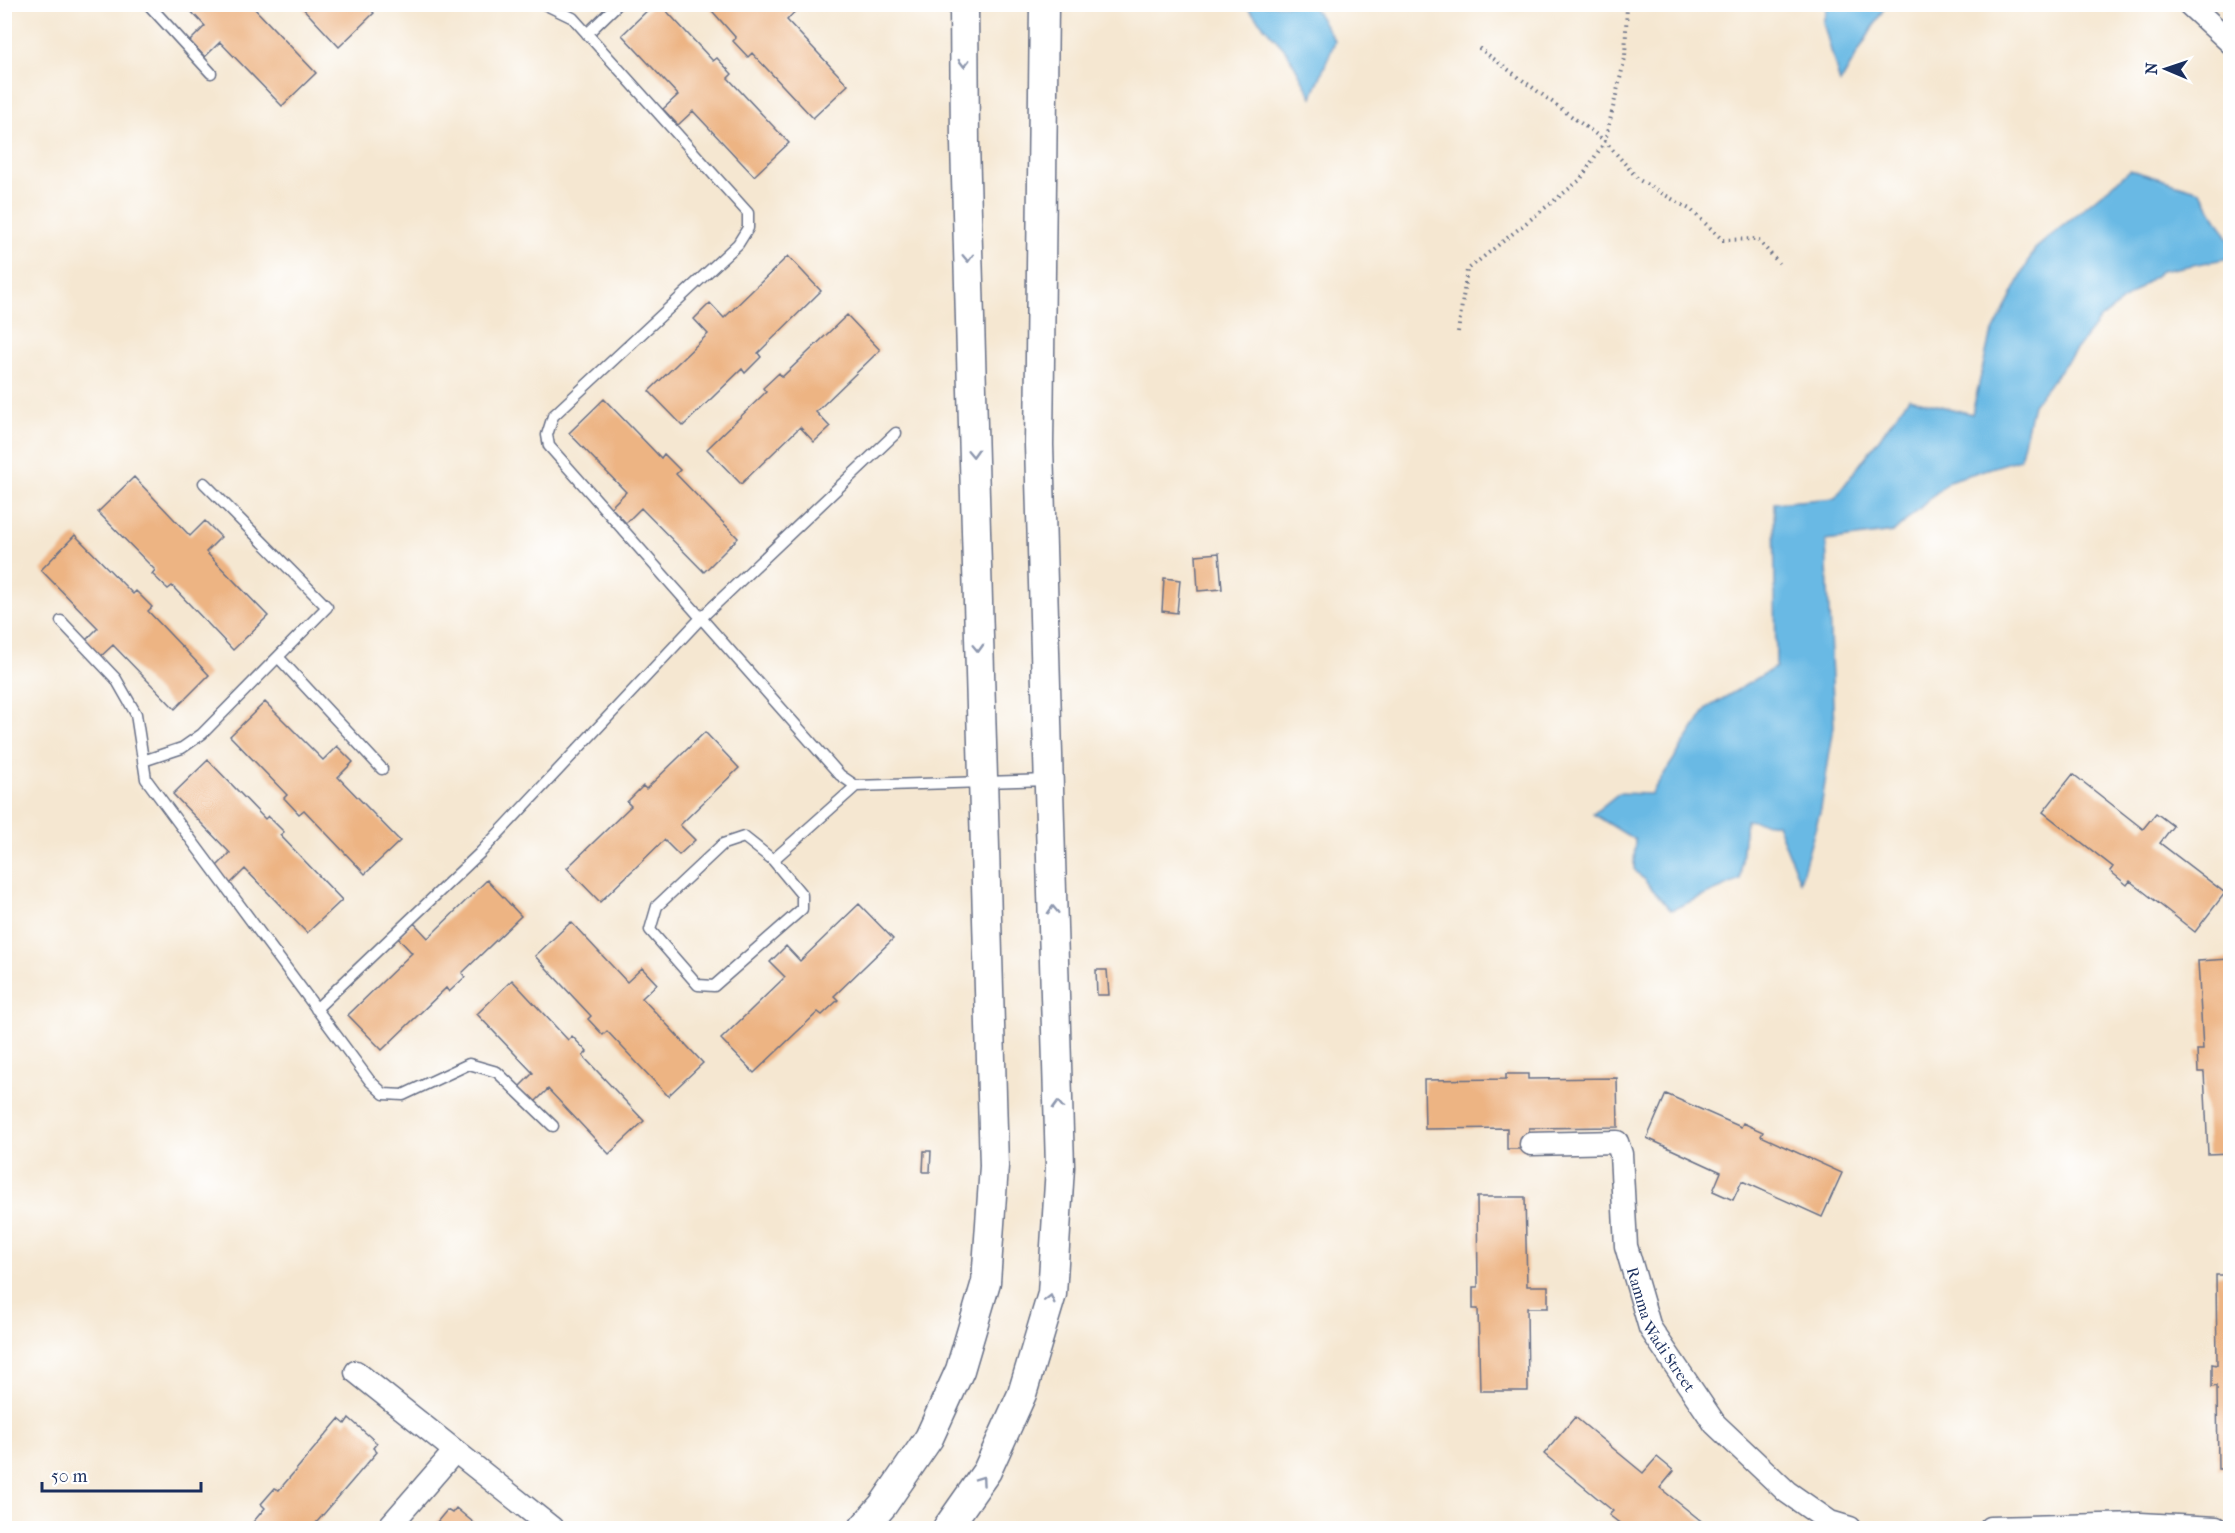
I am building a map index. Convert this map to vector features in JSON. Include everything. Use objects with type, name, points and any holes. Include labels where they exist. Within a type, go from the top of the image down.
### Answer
[{"type":"street","points":[[863,1528],[929,1438],[960,1370],[986,1282],[993,1166],[965,143],[964,4]]},
{"type":"street","points":[[947,1528],[987,1471],[1018,1404],[1052,1294],[1060,1167],[1039,445],[1044,4]]},
{"type":"street","points":[[2189,4],[2230,42]]},
{"type":"street","name":"Ramma Wadi Street","points":[[1531,1144],[1617,1142],[1620,1154],[1626,1246],[1650,1328],[1715,1424],[1787,1492],[1830,1522],[1850,1528]]},
{"type":"street","points":[[356,1372],[552,1528]]},
{"type":"street","points":[[388,1528],[455,1451]]},
{"type":"street","points":[[1990,1528],[2140,1524],[2216,1528]]},
{"type":"lane","points":[[148,4],[211,73]]},
{"type":"lane","points":[[544,4],[573,18],[748,213],[747,228],[738,244],[553,416],[548,435],[549,446],[840,775],[856,786],[1049,780]]},
{"type":"lane","points":[[587,34],[618,4]]},
{"type":"lane","points":[[316,1009],[480,853],[701,618],[896,433]]},
{"type":"lane","points":[[143,760],[182,748],[202,734],[327,607],[204,483]]},
{"type":"lane","points":[[61,621],[116,679],[136,714],[146,779],[370,1081],[384,1094],[403,1095],[469,1064],[498,1072],[553,1126]]},
{"type":"lane","points":[[278,657],[382,769]]},
{"type":"lane","points":[[774,860],[856,786]]},
{"type":"lane","points":[[744,837],[774,860],[802,895],[802,909],[714,986],[698,985],[650,930],[657,906],[723,843],[744,837]]},
{"type":"path","points":[[1458,332],[1467,270],[1580,180],[1605,141],[1625,58],[1627,4]]},
{"type":"path","points":[[1479,48],[1605,141],[1639,180],[1691,210],[1723,240],[1757,239],[1779,263]]},
{"type":"water","points":[[1828,4],[1886,5],[1840,83],[1823,22]]},
{"type":"water","points":[[1245,5],[1312,5],[1335,41],[1312,97],[1287,52]]},
{"type":"water","points":[[2130,170],[2200,191],[2230,241],[2230,258],[2161,271],[2100,319],[2033,405],[2020,459],[1949,481],[1894,532],[1826,541],[1834,726],[1821,808],[1800,882],[1777,824],[1746,820],[1740,880],[1671,910],[1634,869],[1635,840],[1593,814],[1619,793],[1651,794],[1707,708],[1776,667],[1774,503],[1835,498],[1909,398],[1972,414],[1989,340],[2035,249]]},
{"type":"building","points":[[184,4],[259,4],[254,8],[316,73],[282,106],[220,42],[205,57],[190,41],[205,26]]},
{"type":"building","points":[[299,4],[365,4],[374,13],[339,47]]},
{"type":"building","points":[[654,4],[660,4],[713,61],[717,58],[732,74],[728,78],[789,143],[754,176],[693,111],[678,125],[663,109],[678,95],[622,35]]},
{"type":"building","points":[[706,4],[802,4],[787,20],[848,85],[813,118],[752,53],[748,57],[733,41],[736,38]]},
{"type":"building","points":[[788,256],[821,291],[758,353],[761,357],[745,373],[742,369],[683,426],[649,391],[708,334],[694,319],[710,303],[724,318]]},
{"type":"building","points":[[847,315],[880,350],[816,412],[830,427],[814,442],[800,427],[741,484],[707,449],[766,392],[763,388],[779,373],[782,377]]},
{"type":"building","points":[[604,399],[661,458],[664,454],[680,470],[676,474],[738,538],[704,572],[641,508],[626,523],[611,507],[626,492],[569,433]]},
{"type":"building","points":[[134,477],[190,536],[205,521],[221,537],[206,552],[268,616],[233,650],[172,586],[168,589],[152,574],[155,570],[98,512]]},
{"type":"building","points":[[75,535],[133,594],[136,591],[152,607],[148,611],[209,675],[175,709],[113,645],[98,659],[83,643],[98,628],[41,570]]},
{"type":"building","points":[[1219,553],[1222,589],[1198,591],[1196,555]]},
{"type":"building","points":[[1164,578],[1180,580],[1177,613],[1162,611]]},
{"type":"building","points":[[265,702],[323,760],[337,746],[353,762],[338,777],[400,841],[365,874],[304,810],[299,814],[284,798],[287,795],[230,736]]},
{"type":"building","points":[[705,732],[739,768],[680,825],[695,840],[679,855],[664,840],[600,902],[567,868],[631,806],[627,802],[643,786],[646,789]]},
{"type":"building","points":[[208,760],[265,819],[268,816],[284,832],[280,835],[342,900],[307,933],[245,869],[230,884],[215,868],[230,853],[173,794]]},
{"type":"building","points":[[2073,774],[2143,829],[2156,813],[2173,826],[2160,843],[2225,893],[2195,932],[2130,881],[2127,885],[2110,871],[2113,867],[2043,812]]},
{"type":"building","points":[[487,880],[521,916],[462,973],[465,977],[449,992],[446,988],[382,1050],[348,1015],[412,953],[398,938],[414,923],[428,938]]},
{"type":"building","points":[[859,904],[893,939],[834,996],[838,1000],[822,1015],[818,1012],[754,1073],[721,1039],[785,977],[770,962],[786,946],[800,961]]},
{"type":"building","points":[[571,922],[627,982],[642,968],[657,984],[642,998],[703,1063],[668,1096],[607,1031],[603,1035],[588,1019],[591,1016],[535,956]]},
{"type":"building","points":[[2230,959],[2230,1153],[2208,1154],[2204,1072],[2198,1072],[2197,1050],[2203,1050],[2198,961]]},
{"type":"building","points":[[1096,970],[1107,970],[1109,995],[1097,995]]},
{"type":"building","points":[[512,980],[568,1040],[572,1036],[587,1052],[583,1056],[644,1121],[609,1154],[548,1089],[533,1104],[518,1088],[533,1073],[477,1014]]},
{"type":"building","points":[[1506,1074],[1528,1074],[1528,1079],[1617,1078],[1618,1127],[1529,1128],[1529,1149],[1507,1149],[1507,1128],[1425,1129],[1424,1080],[1506,1079]]},
{"type":"building","points":[[1666,1094],[1741,1127],[1743,1123],[1763,1132],[1761,1136],[1842,1173],[1822,1217],[1742,1181],[1733,1200],[1713,1191],[1721,1172],[1647,1138]]},
{"type":"building","points":[[924,1151],[931,1151],[930,1172],[923,1172]]},
{"type":"building","points":[[1477,1197],[1525,1197],[1527,1286],[1548,1286],[1548,1308],[1527,1308],[1528,1391],[1480,1391],[1478,1309],[1473,1309],[1473,1287],[1478,1287]]},
{"type":"building","points":[[2216,1275],[2230,1275],[2230,1469],[2218,1469],[2217,1386],[2212,1387],[2212,1364],[2217,1365]]},
{"type":"building","points":[[1575,1417],[1643,1473],[1657,1457],[1674,1471],[1660,1488],[1710,1528],[1634,1528],[1630,1525],[1626,1528],[1609,1515],[1613,1511],[1544,1454]]},
{"type":"building","points":[[349,1418],[377,1443],[373,1448],[377,1452],[316,1523],[323,1528],[248,1528],[265,1508],[261,1504],[275,1488],[279,1490],[339,1419],[345,1424]]},
{"type":"building","points":[[456,1508],[480,1528],[432,1528],[447,1510],[452,1513]]}]
